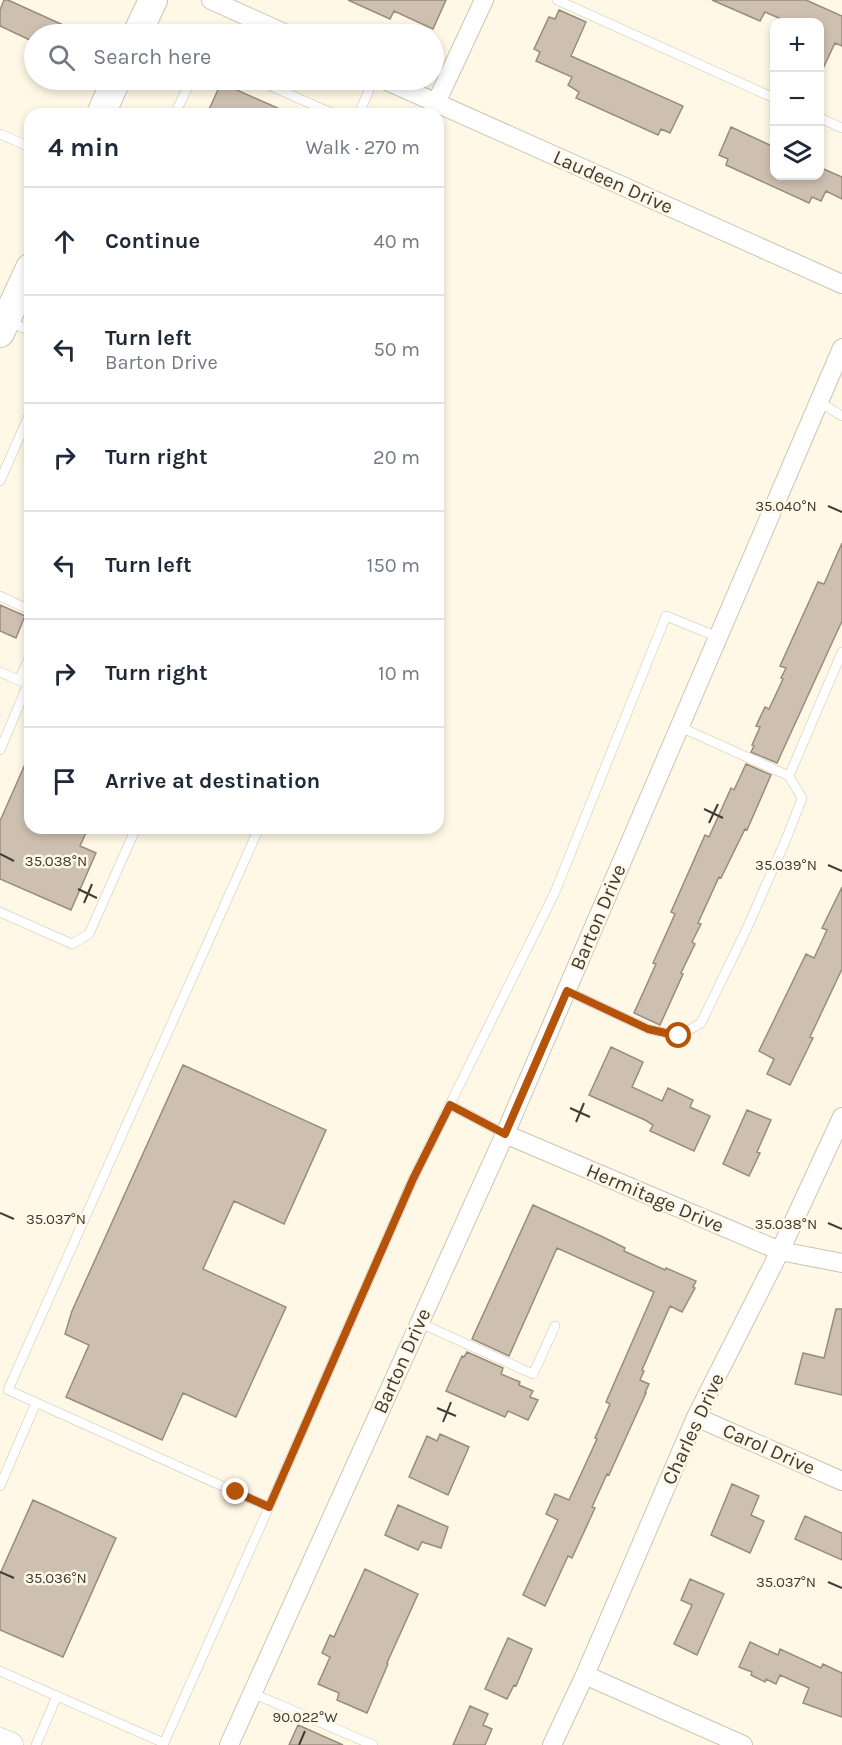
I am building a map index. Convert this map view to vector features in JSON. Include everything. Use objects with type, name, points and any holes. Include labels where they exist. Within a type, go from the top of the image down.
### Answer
[{"type":"main road","points":[[142,24],[153,0]]},
{"type":"main road","points":[[104,108],[112,90]]},
{"type":"main road","points":[[12,328],[24,288]]},
{"type":"main road","points":[[0,1741],[10,1745]]},
{"type":"street","points":[[211,0],[264,24]]},
{"type":"street","points":[[444,85],[483,0]]},
{"type":"street","name":"Laudeen Drive","points":[[407,90],[842,284]]},
{"type":"street","points":[[436,103],[442,90]]},
{"type":"street","name":"Barton Drive","points":[[229,1745],[505,1134],[842,348]]},
{"type":"street","name":"Charles Drive","points":[[552,1745],[585,1675],[696,1417],[780,1251],[842,1117]]},
{"type":"street","name":"Hermitage Drive","points":[[505,1134],[780,1251],[842,1263]]},
{"type":"street","name":"Carol Drive","points":[[696,1417],[842,1481]]},
{"type":"street","points":[[585,1675],[743,1745]]},
{"type":"lane","points":[[557,0],[770,96]]},
{"type":"lane","points":[[178,108],[186,90]]},
{"type":"lane","points":[[280,90],[320,108]]},
{"type":"lane","points":[[361,108],[369,90]]},
{"type":"lane","points":[[824,120],[842,128]]},
{"type":"lane","points":[[0,134],[24,144]]},
{"type":"lane","points":[[819,402],[842,416]]},
{"type":"lane","points":[[0,481],[24,427]]},
{"type":"lane","points":[[0,596],[24,606]]},
{"type":"lane","points":[[0,1671],[164,1743],[413,1179],[555,892],[666,615],[718,637]]},
{"type":"lane","points":[[789,776],[842,652]]},
{"type":"lane","points":[[19,680],[24,670]]},
{"type":"lane","points":[[0,672],[24,682]]},
{"type":"lane","points":[[0,750],[24,696]]},
{"type":"lane","points":[[567,991],[648,1029],[679,1036],[701,1023],[748,926],[787,837],[802,798],[789,776],[680,727]]},
{"type":"lane","points":[[0,912],[72,944],[89,934],[133,834]]},
{"type":"lane","points":[[256,834],[4,1389],[269,1507]]},
{"type":"lane","points":[[450,1105],[505,1134]]},
{"type":"lane","points":[[420,1323],[533,1374],[555,1326]]},
{"type":"lane","points":[[0,1486],[36,1403]]},
{"type":"lane","points":[[252,1693],[373,1745]]},
{"type":"lane","points":[[36,1745],[57,1696]]},
{"type":"building","points":[[4,0],[8,0],[61,24],[24,24],[24,37],[0,26],[0,10]]},
{"type":"building","points":[[348,0],[446,0],[435,24],[422,24],[394,11],[390,19]]},
{"type":"building","points":[[712,0],[806,0],[842,16],[842,46],[835,43],[824,66],[824,18],[779,18],[765,12],[760,21]]},
{"type":"building","points":[[559,10],[586,22],[571,56],[683,106],[670,133],[661,129],[658,135],[576,98],[579,92],[568,85],[572,77],[536,61],[540,52],[534,49],[549,17],[555,19]]},
{"type":"building","points":[[218,90],[237,90],[277,108],[210,108]]},
{"type":"building","points":[[731,127],[770,145],[770,180],[824,180],[824,169],[842,177],[842,199],[826,191],[821,201],[812,197],[809,203],[726,165],[728,159],[719,155]]},
{"type":"building","points":[[842,543],[842,621],[777,763],[751,752],[760,727],[756,726],[765,707],[769,709],[783,679],[781,678],[786,668],[780,666],[818,582],[824,584]]},
{"type":"building","points":[[0,605],[24,616],[16,638],[0,631]]},
{"type":"building","points":[[746,764],[771,775],[747,830],[745,829],[721,878],[719,877],[698,923],[701,924],[692,942],[695,944],[660,1025],[634,1013],[675,914],[671,912],[705,835],[709,837],[731,788],[734,790]]},
{"type":"building","points":[[24,767],[24,834],[85,834],[80,846],[96,853],[71,910],[0,879],[0,821]]},
{"type":"building","points":[[842,887],[842,969],[790,1085],[767,1074],[774,1059],[759,1051],[806,954],[814,958],[827,930],[822,928]]},
{"type":"building","points":[[611,1047],[643,1062],[632,1087],[662,1101],[668,1088],[693,1100],[690,1107],[710,1116],[694,1151],[650,1131],[653,1125],[645,1120],[589,1095]]},
{"type":"building","points":[[183,1065],[326,1130],[284,1224],[234,1201],[203,1269],[286,1307],[236,1417],[183,1393],[162,1440],[66,1397],[89,1345],[65,1334],[72,1311]]},
{"type":"building","points":[[747,1110],[771,1120],[757,1152],[760,1153],[749,1176],[723,1164]]},
{"type":"building","points":[[533,1205],[625,1248],[624,1251],[696,1281],[693,1287],[695,1288],[682,1312],[670,1306],[642,1370],[644,1371],[640,1380],[649,1384],[646,1393],[592,1507],[595,1508],[572,1558],[568,1556],[545,1606],[523,1595],[558,1520],[546,1514],[555,1494],[569,1500],[597,1439],[595,1438],[610,1404],[606,1402],[654,1292],[557,1248],[509,1356],[472,1339]]},
{"type":"building","points":[[836,1309],[842,1309],[842,1395],[795,1384],[803,1353],[824,1358]]},
{"type":"building","points":[[467,1352],[503,1368],[501,1374],[520,1382],[519,1385],[533,1391],[530,1397],[538,1400],[528,1420],[508,1411],[505,1417],[446,1391],[462,1356],[464,1357]]},
{"type":"building","points":[[440,1434],[469,1447],[448,1495],[409,1477],[427,1436],[437,1441]]},
{"type":"building","points":[[732,1484],[759,1496],[751,1515],[764,1521],[750,1553],[711,1535]]},
{"type":"building","points":[[33,1500],[116,1538],[63,1657],[0,1630],[0,1574]]},
{"type":"building","points":[[398,1505],[448,1527],[441,1548],[422,1542],[418,1550],[385,1535]]},
{"type":"building","points":[[805,1516],[842,1533],[842,1560],[795,1539]]},
{"type":"building","points":[[365,1569],[418,1594],[367,1713],[337,1700],[339,1693],[318,1684],[330,1657],[322,1653],[330,1635],[334,1637]]},
{"type":"building","points":[[690,1579],[724,1594],[697,1655],[674,1644],[692,1605],[681,1600]]},
{"type":"building","points":[[508,1638],[532,1649],[516,1686],[514,1685],[507,1699],[485,1689]]},
{"type":"building","points":[[750,1642],[778,1655],[780,1649],[821,1668],[823,1664],[842,1673],[842,1717],[803,1703],[809,1688],[780,1675],[776,1684],[766,1679],[765,1682],[751,1675],[752,1672],[739,1667]]},
{"type":"building","points":[[470,1706],[488,1714],[483,1725],[492,1729],[485,1745],[453,1745]]},
{"type":"building","points":[[298,1725],[343,1745],[289,1745]]},
{"type":"route","points":[[236,1492],[269,1507],[413,1179],[450,1105],[505,1134],[567,991],[648,1029],[679,1036]]}]
